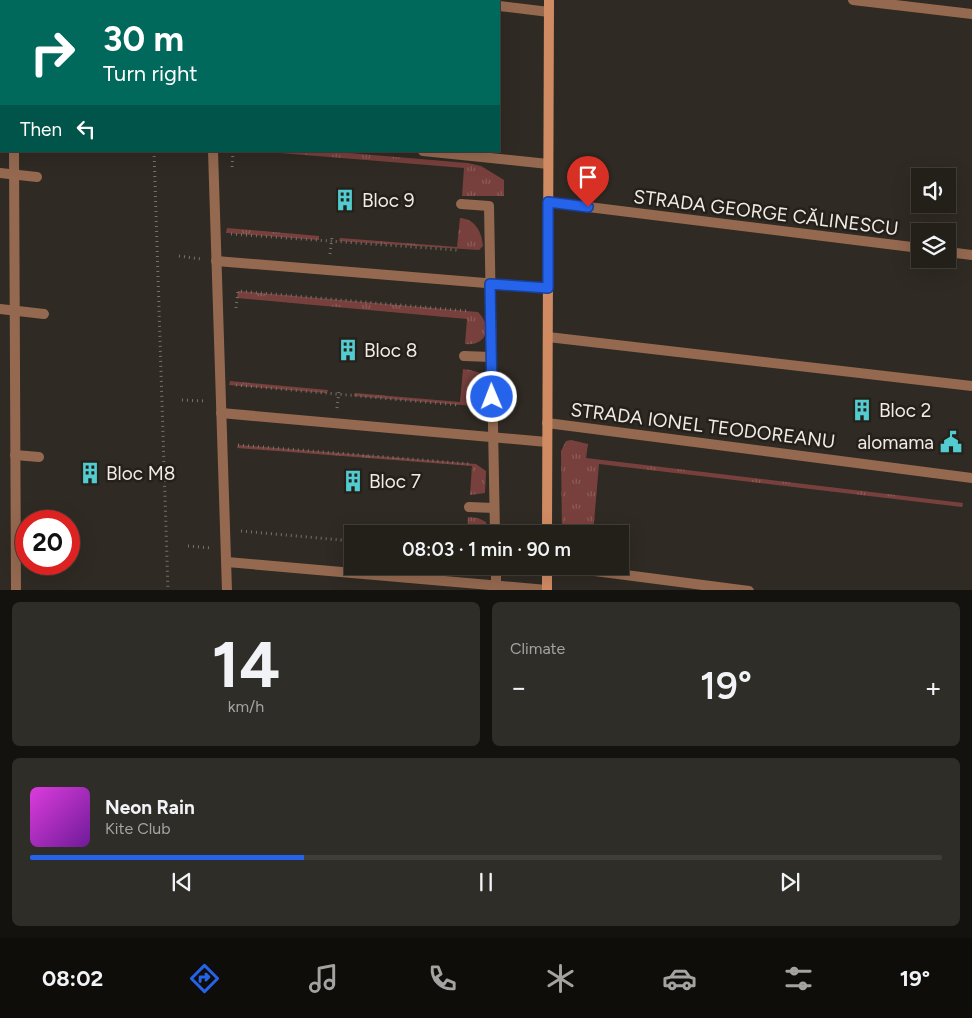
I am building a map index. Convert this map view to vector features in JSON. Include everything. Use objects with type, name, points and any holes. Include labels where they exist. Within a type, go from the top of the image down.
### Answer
[{"type":"street","points":[[547,525],[549,0]]},
{"type":"street","points":[[853,0],[972,14]]},
{"type":"street","points":[[500,6],[549,12]]},
{"type":"street","points":[[14,152],[16,590]]},
{"type":"street","points":[[212,152],[227,590]]},
{"type":"street","points":[[432,152],[548,164]]},
{"type":"street","points":[[0,173],[37,177]]},
{"type":"street","name":"STRADA GEORGE CĂLINESCU","points":[[548,202],[911,247]]},
{"type":"street","points":[[461,204],[489,206],[495,525]]},
{"type":"street","points":[[956,253],[972,255]]},
{"type":"street","points":[[216,261],[548,288]]},
{"type":"street","points":[[0,309],[44,314]]},
{"type":"street","points":[[548,337],[972,386]]},
{"type":"street","points":[[464,356],[491,357]]},
{"type":"street","points":[[221,413],[548,442]]},
{"type":"street","name":"STRADA IONEL TEODOREANU","points":[[548,423],[972,478]]},
{"type":"street","points":[[15,455],[39,457]]},
{"type":"street","points":[[469,507],[494,508]]},
{"type":"street","points":[[227,562],[496,588],[547,590],[547,575]]},
{"type":"street","points":[[496,575],[496,588]]},
{"type":"street","points":[[628,575],[749,590]]},
{"type":"path","points":[[154,152],[168,590]]},
{"type":"path","points":[[231,170],[233,152]]},
{"type":"path","points":[[226,233],[457,250]]},
{"type":"path","points":[[179,256],[216,261]]},
{"type":"path","points":[[235,317],[238,291],[468,311]]},
{"type":"path","points":[[229,384],[459,405]]},
{"type":"path","points":[[182,400],[220,402]]},
{"type":"path","points":[[237,448],[238,445],[471,464]]},
{"type":"path","points":[[237,531],[344,540]]},
{"type":"path","points":[[188,546],[226,550]]},
{"type":"green space","points":[[268,152],[337,152],[468,163],[481,166],[504,180],[504,196],[462,196],[464,168]]},
{"type":"green space","points":[[460,218],[470,221],[477,227],[483,246],[479,250],[339,241],[340,238],[457,247]]},
{"type":"green space","points":[[227,228],[319,236],[319,240],[226,233]]},
{"type":"green space","points":[[238,291],[478,312],[483,318],[486,329],[483,339],[472,344],[465,344],[467,319],[237,298]]},
{"type":"green space","points":[[463,369],[480,373],[488,382],[489,386],[485,398],[474,406],[354,396],[355,393],[460,402]]},
{"type":"green space","points":[[230,381],[328,390],[327,393],[229,385]]},
{"type":"green space","points":[[571,440],[588,444],[586,458],[963,503],[962,507],[599,464],[594,525],[562,525],[561,451],[566,441]]},
{"type":"green space","points":[[238,445],[476,464],[486,471],[485,493],[470,495],[472,466],[237,448]]},
{"type":"green space","points":[[468,517],[478,518],[486,522],[487,525],[468,525]]},
{"type":"place","name":"Bloc 9","points":[[345,200]]},
{"type":"place","name":"Bloc 8","points":[[348,350]]},
{"type":"place","name":"Bloc 2","points":[[862,410]]},
{"type":"place","name":"alomama","points":[[951,442]]},
{"type":"place","name":"Bloc M8","points":[[90,473]]},
{"type":"place","name":"Bloc 7","points":[[353,481]]},
{"type":"route","points":[[492,397],[490,284],[548,288],[548,202],[588,207]]}]
